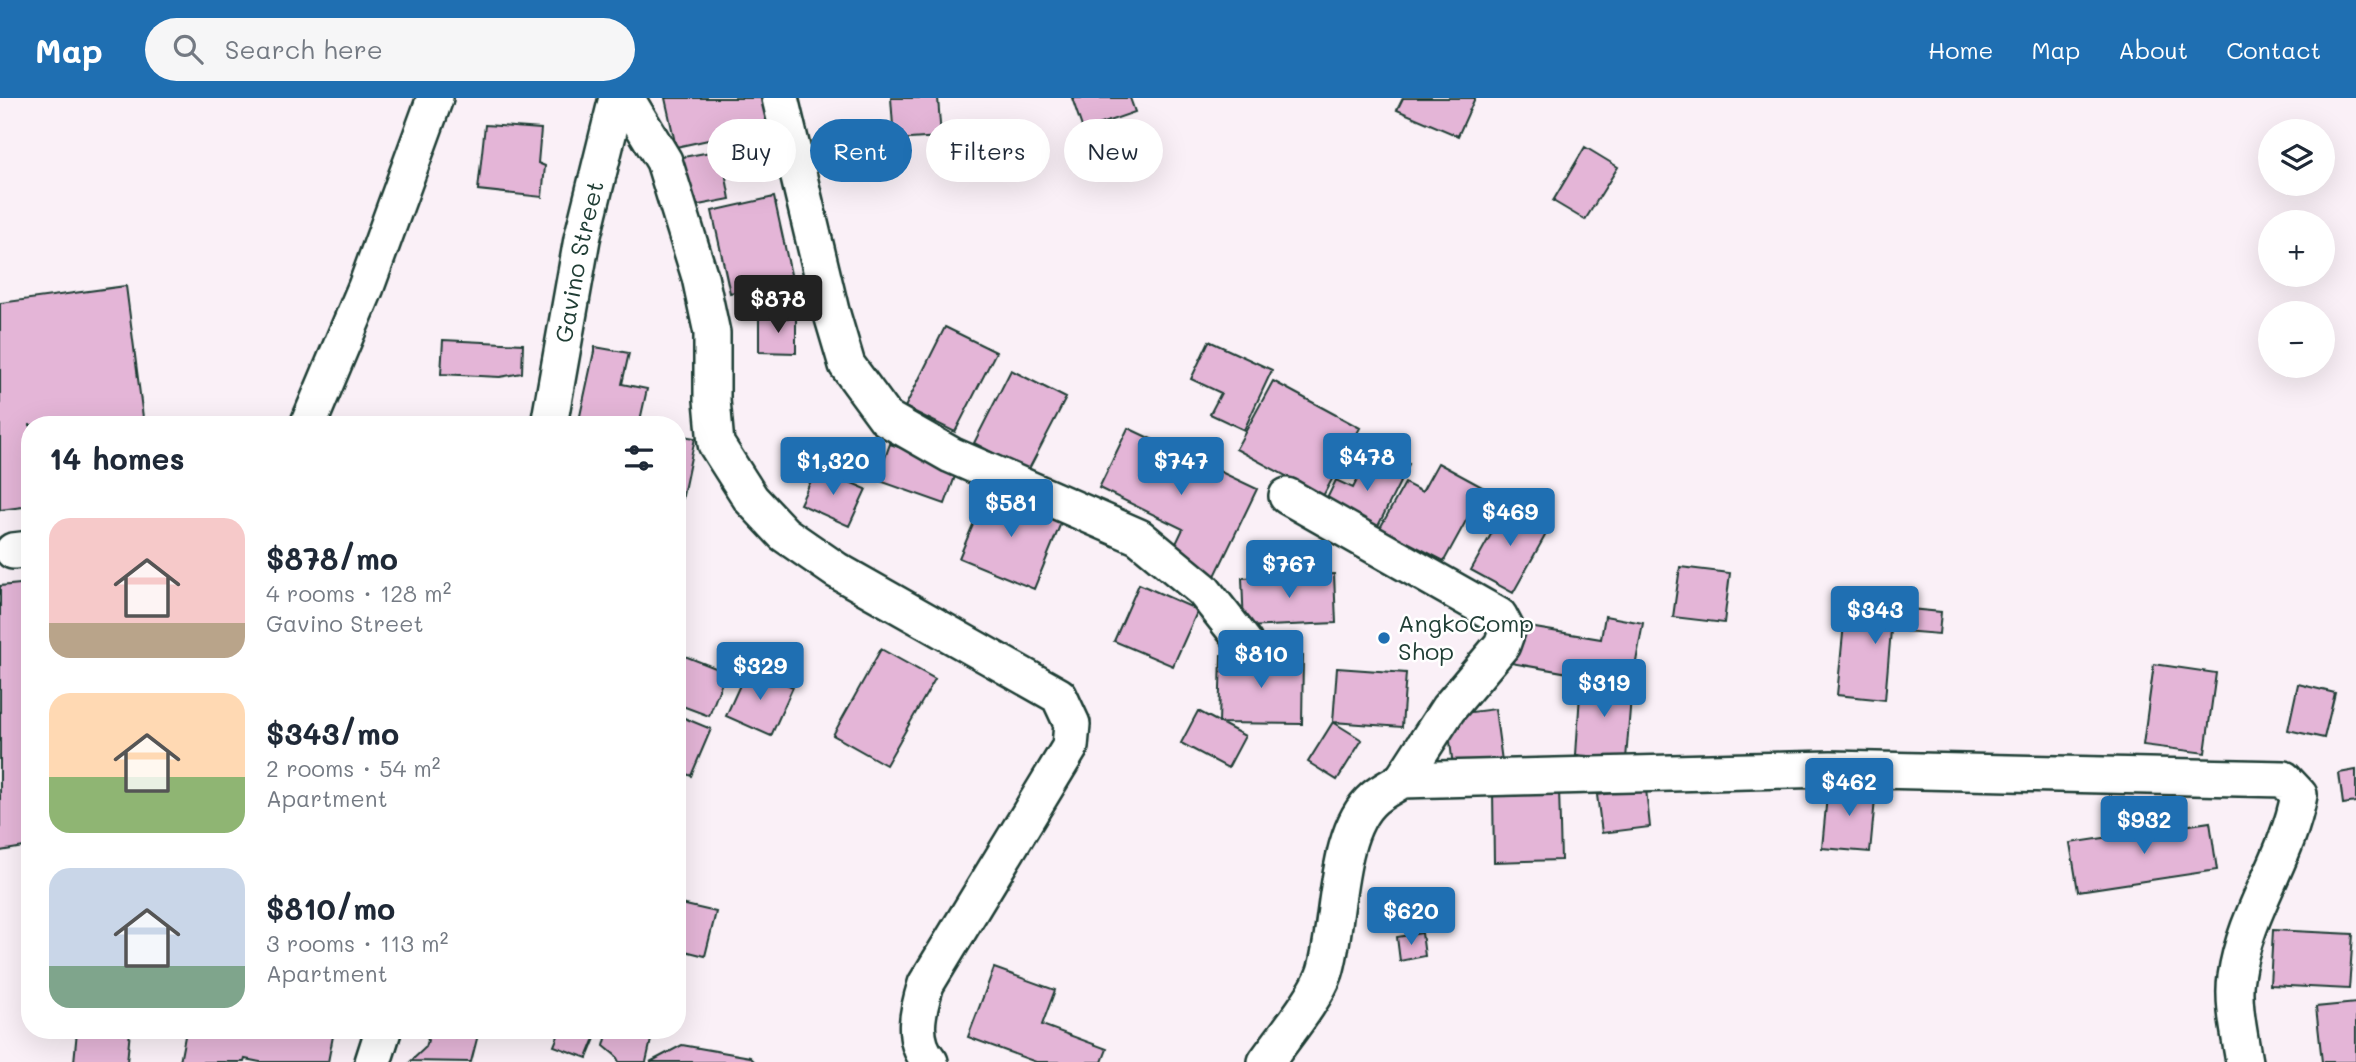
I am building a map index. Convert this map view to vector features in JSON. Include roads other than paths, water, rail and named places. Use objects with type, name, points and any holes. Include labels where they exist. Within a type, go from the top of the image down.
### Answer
[{"type":"street","points":[[312,416],[366,287],[435,98]]},
{"type":"street","name":"Gavino Street","points":[[551,416],[582,239],[617,98]]},
{"type":"street","points":[[626,98],[664,162],[668,174],[700,278],[712,333],[712,401],[716,444],[751,499],[784,534],[836,570],[1059,696],[1072,724],[1070,747],[926,984],[917,1015],[921,1052],[930,1062]]},
{"type":"street","points":[[780,98],[831,311],[847,365],[886,418],[951,454],[1139,537],[1203,590],[1244,642]]},
{"type":"street","points":[[1266,1062],[1325,974],[1347,847],[1356,820],[1373,798],[1402,780],[1448,709],[1502,645],[1507,631],[1499,616],[1287,496]]},
{"type":"street","points":[[1402,780],[1831,769],[2284,779],[2299,795],[2295,818],[2246,933],[2235,979],[2244,1062]]},
{"type":"street","points":[[373,1062],[380,1039]]},
{"type":"place","name":"AngkoComp Shop","points":[[1384,638]]}]
